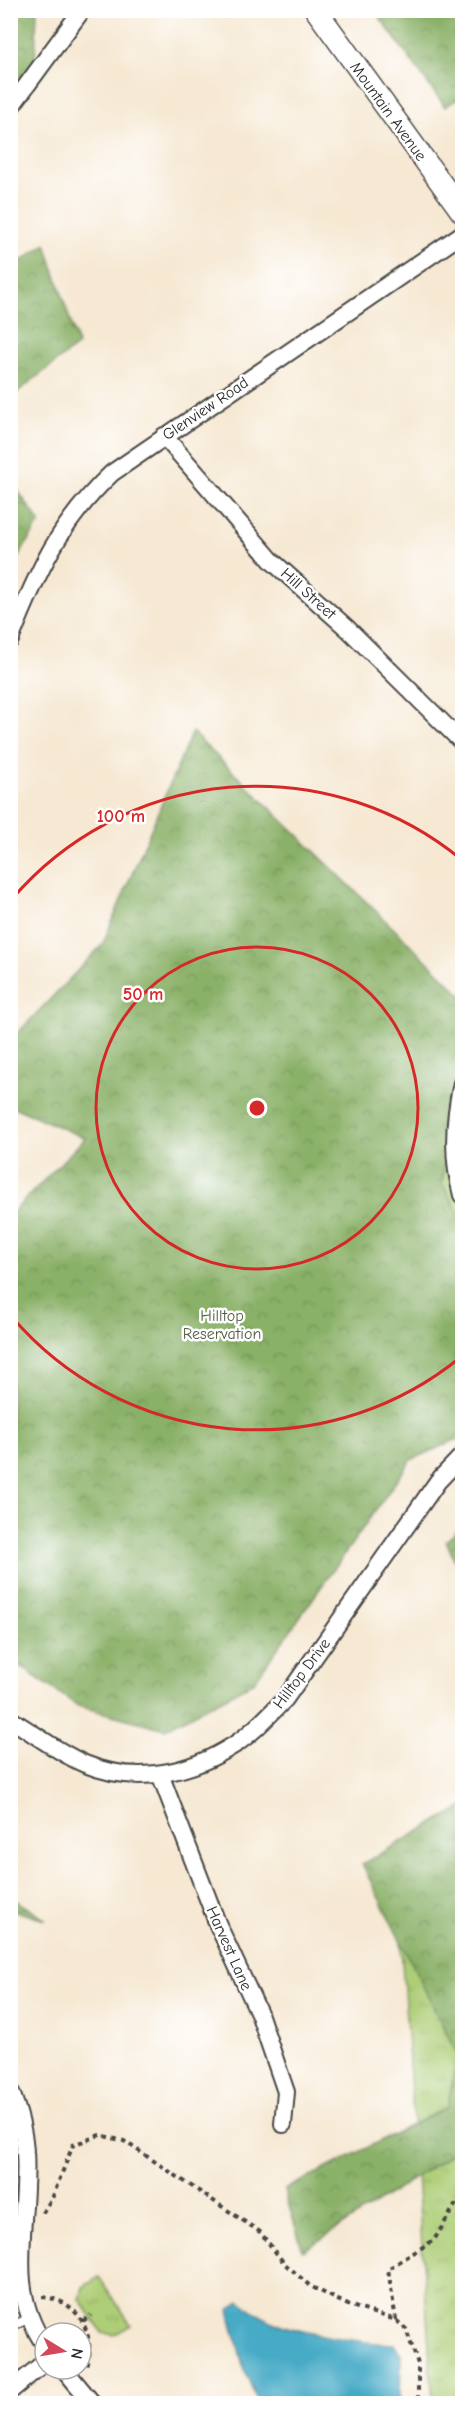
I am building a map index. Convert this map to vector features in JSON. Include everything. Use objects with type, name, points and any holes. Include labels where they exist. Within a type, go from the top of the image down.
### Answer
[{"type":"street","points":[[10,108],[82,10]]},
{"type":"street","name":"Mountain Avenue","points":[[316,10],[462,212]]},
{"type":"street","name":"Glenview Road","points":[[10,640],[36,576],[68,522],[112,473],[462,234]]},
{"type":"street","name":"Hill Street","points":[[164,436],[272,561],[348,629],[462,742]]},
{"type":"street","points":[[462,1083],[456,1122],[456,1145],[462,1195]]},
{"type":"street","name":"Hilltop Drive","points":[[10,1719],[68,1755],[93,1767],[121,1774],[160,1774],[192,1767],[234,1745],[257,1727],[285,1699],[438,1481],[462,1455]]},
{"type":"street","name":"Harvest Lane","points":[[160,1774],[218,1925],[259,2013],[286,2092],[283,2124]]},
{"type":"street","points":[[10,2090],[22,2127],[25,2153],[21,2280],[23,2296],[33,2323]]},
{"type":"street","points":[[10,2391],[33,2372]]},
{"type":"street","points":[[74,2381],[93,2403]]},
{"type":"lane","points":[[10,2327],[30,2318]]},
{"type":"path","points":[[21,2249],[53,2196],[73,2145],[100,2135],[124,2141],[260,2232],[284,2263],[310,2286],[348,2305],[396,2320],[406,2329],[418,2364],[418,2403]]},
{"type":"path","points":[[396,2320],[388,2270],[434,2240],[462,2194]]},
{"type":"path","points":[[23,2296],[58,2300],[68,2305],[83,2321],[91,2315]]},
{"type":"path","points":[[77,2385],[80,2381]]},
{"type":"green space","points":[[11,11],[37,11],[35,62],[11,90]]},
{"type":"green space","points":[[375,11],[462,11],[462,96],[445,107]]},
{"type":"green space","points":[[46,244],[78,345],[11,397],[11,268]]},
{"type":"green space","points":[[10,480],[40,522],[11,569],[10,569]]},
{"type":"green space","name":"Hilltop Reservation","points":[[192,732],[462,995],[462,1102],[449,1118],[442,1183],[462,1219],[462,1437],[411,1460],[254,1682],[165,1729],[78,1706],[11,1660],[11,1214],[85,1138],[11,1106],[10,1041],[102,945]]},
{"type":"green space","points":[[462,1102],[462,1219],[442,1184],[449,1118]]},
{"type":"green space","points":[[462,1527],[462,1577],[446,1541]]},
{"type":"green space","points":[[462,1807],[462,2147],[303,2251],[284,2190],[447,2107],[458,2056],[362,1864]]},
{"type":"green space","points":[[462,1833],[462,2403],[433,2403],[395,1862]]},
{"type":"green space","points":[[11,1897],[46,1920],[11,1910]]},
{"type":"green space","points":[[99,2277],[131,2325],[114,2335],[102,2333],[80,2299],[83,2287]]},
{"type":"water","points":[[240,2301],[264,2317],[294,2329],[365,2342],[394,2344],[401,2354],[400,2403],[258,2403],[243,2366],[229,2310]]}]
